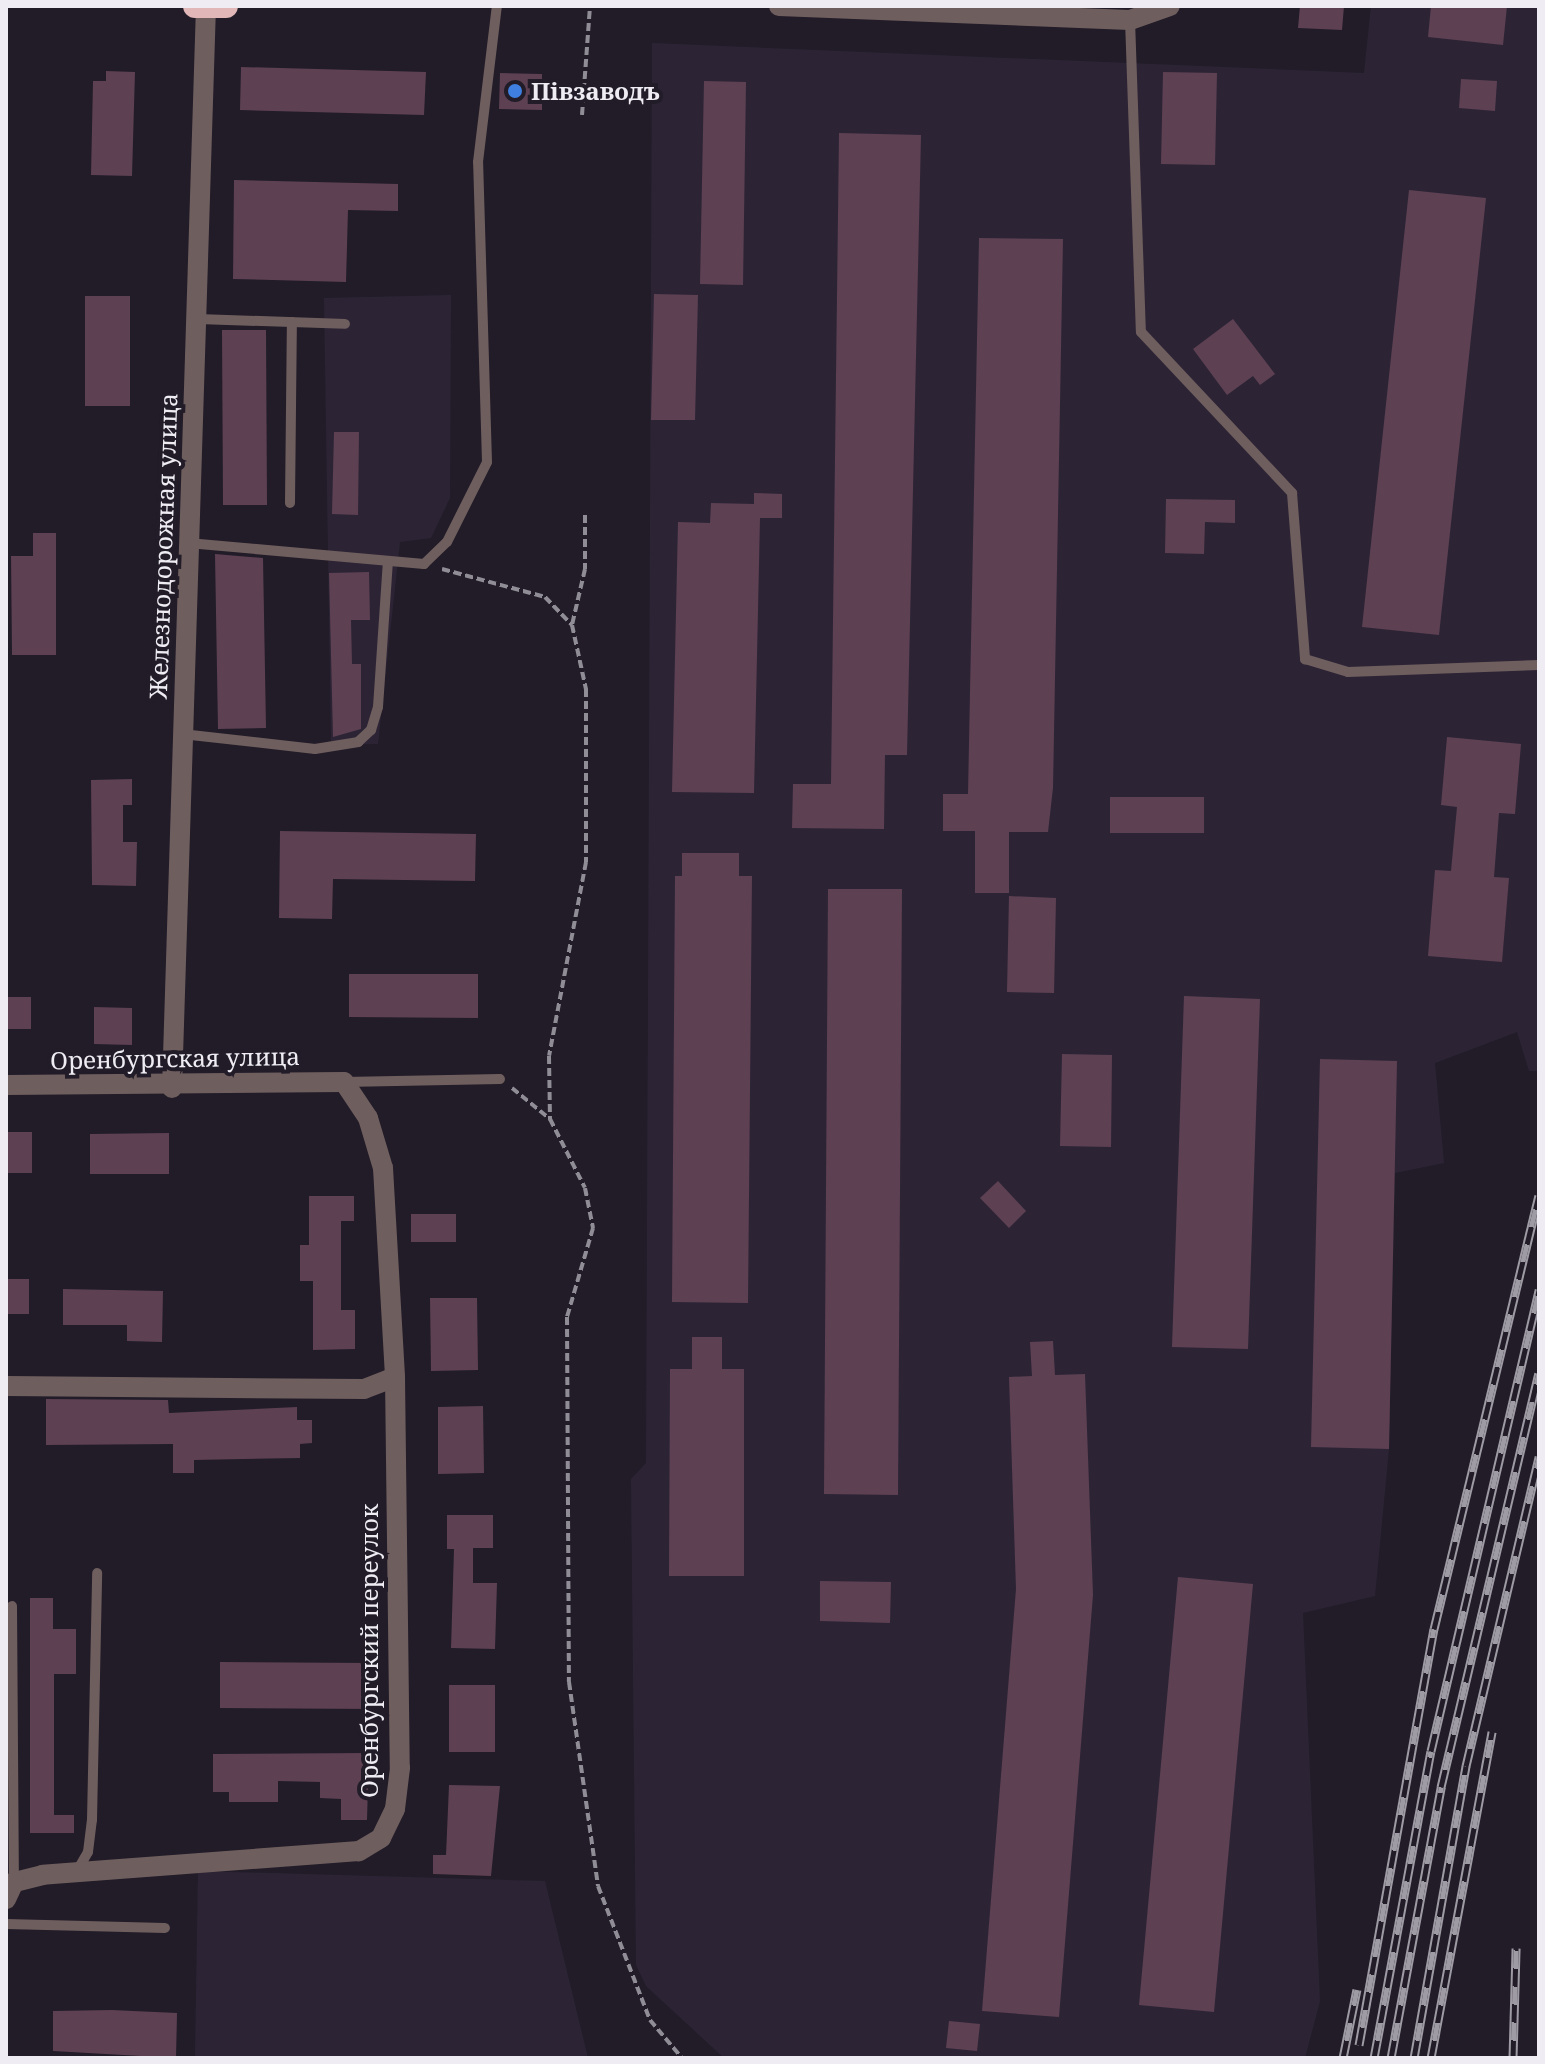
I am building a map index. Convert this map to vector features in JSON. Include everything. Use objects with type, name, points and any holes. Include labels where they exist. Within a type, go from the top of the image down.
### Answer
[{"type":"highway","points":[[195,6],[226,6]]},
{"type":"street","name":"Железнодорожная улица","points":[[172,1088],[206,6]]},
{"type":"street","points":[[779,6],[1130,20],[1170,6]]},
{"type":"street","name":"Оренбургская улица","points":[[6,1085],[172,1088],[344,1082]]},
{"type":"street","name":"Оренбургский переулок","points":[[10,1890],[76,1873],[359,1851],[381,1838],[395,1809],[400,1768],[395,1377],[383,1168],[368,1118],[344,1082]]},
{"type":"street","points":[[6,1386],[364,1389],[395,1377]]},
{"type":"lane","points":[[188,543],[424,564],[447,542],[487,462],[478,162],[497,6]]},
{"type":"lane","points":[[1130,20],[1141,332],[1292,493],[1305,659],[1348,672],[1539,665]]},
{"type":"lane","points":[[198,319],[345,324]]},
{"type":"lane","points":[[290,503],[292,322]]},
{"type":"lane","points":[[182,734],[315,749],[358,742],[371,730],[378,707],[388,561]]},
{"type":"lane","points":[[344,1082],[500,1079]]},
{"type":"lane","points":[[76,1873],[88,1852],[92,1820],[97,1573]]},
{"type":"lane","points":[[10,1890],[12,1606]]},
{"type":"lane","points":[[6,1924],[165,1928]]},
{"type":"path","points":[[582,115],[590,6]]},
{"type":"path","points":[[550,1119],[549,1056],[586,862],[586,689],[572,625],[585,569],[585,515]]},
{"type":"path","points":[[424,564],[545,597],[572,625]]},
{"type":"path","points":[[500,1079],[550,1119],[585,1188],[593,1228],[567,1317],[568,1652],[582,1790],[598,1886],[650,2020],[682,2058]]},
{"type":"shaded area","points":[[1371,6],[1539,6],[1539,1071],[1529,1071],[1517,1032],[1435,1063],[1444,1163],[1395,1173],[1389,1449],[1375,1596],[1303,1613],[1320,2001],[1305,2058],[724,2058],[646,1986],[636,1965],[631,1479],[646,1463],[652,43],[1364,73]]},
{"type":"shaded area","points":[[451,295],[450,498],[431,538],[400,542],[378,744],[331,745],[324,298]]},
{"type":"shaded area","points":[[198,1871],[545,1881],[588,2058],[195,2058]]},
{"type":"building","points":[[1300,6],[1344,6],[1342,30],[1298,28]]},
{"type":"building","points":[[1431,6],[1507,6],[1503,45],[1428,37]]},
{"type":"building","points":[[241,67],[426,72],[424,115],[240,110]]},
{"type":"building","points":[[106,71],[135,72],[132,176],[91,175],[93,81],[106,81]]},
{"type":"building","points":[[1163,72],[1217,73],[1215,165],[1161,164]]},
{"type":"building","points":[[500,73],[542,74],[542,110],[499,109]]},
{"type":"building","points":[[1461,79],[1497,81],[1495,111],[1459,108]]},
{"type":"building","points":[[704,81],[746,82],[743,285],[700,284]]},
{"type":"building","points":[[839,133],[921,135],[907,755],[885,755],[884,829],[792,828],[793,784],[831,784]]},
{"type":"building","points":[[234,180],[398,184],[398,211],[348,210],[346,282],[233,279]]},
{"type":"building","points":[[1409,190],[1486,198],[1439,635],[1362,627]]},
{"type":"building","points":[[979,238],[1063,239],[1053,788],[1048,832],[1009,832],[1009,893],[975,893],[975,831],[943,831],[943,794],[968,794]]},
{"type":"building","points":[[654,294],[698,295],[695,420],[651,420]]},
{"type":"building","points":[[85,296],[130,296],[130,406],[85,406]]},
{"type":"building","points":[[1233,319],[1275,374],[1260,385],[1253,376],[1227,395],[1193,349]]},
{"type":"building","points":[[222,330],[266,330],[267,505],[223,505]]},
{"type":"building","points":[[334,432],[359,432],[358,515],[332,514]]},
{"type":"building","points":[[754,493],[782,494],[782,518],[760,518],[754,793],[672,792],[678,522],[710,523],[711,503],[754,504]]},
{"type":"building","points":[[1166,499],[1235,500],[1235,523],[1205,522],[1204,554],[1165,553]]},
{"type":"building","points":[[33,533],[56,533],[56,655],[12,655],[11,556],[33,556]]},
{"type":"building","points":[[215,554],[263,558],[266,728],[218,729]]},
{"type":"building","points":[[369,572],[370,620],[351,620],[352,664],[361,664],[361,729],[333,737],[329,573]]},
{"type":"building","points":[[1447,737],[1521,744],[1515,814],[1499,813],[1494,877],[1509,878],[1502,962],[1428,956],[1435,870],[1451,871],[1457,807],[1441,805]]},
{"type":"building","points":[[132,779],[132,805],[123,805],[123,842],[137,842],[136,886],[92,885],[91,780]]},
{"type":"building","points":[[1110,797],[1204,797],[1204,833],[1110,833]]},
{"type":"building","points":[[280,831],[476,834],[475,881],[333,879],[332,919],[279,918]]},
{"type":"building","points":[[682,853],[739,853],[739,876],[752,876],[748,1303],[672,1302],[675,876],[682,876]]},
{"type":"building","points":[[828,889],[902,889],[898,1495],[824,1494]]},
{"type":"building","points":[[1009,896],[1056,898],[1054,993],[1007,992]]},
{"type":"building","points":[[349,974],[478,974],[478,1018],[349,1017]]},
{"type":"building","points":[[1184,996],[1260,999],[1248,1349],[1172,1347]]},
{"type":"building","points":[[6,997],[31,997],[31,1029],[6,1029]]},
{"type":"building","points":[[94,1007],[132,1008],[132,1045],[94,1044]]},
{"type":"building","points":[[1062,1054],[1112,1055],[1111,1147],[1060,1146]]},
{"type":"building","points":[[1320,1059],[1397,1061],[1389,1449],[1311,1447]]},
{"type":"building","points":[[6,1132],[32,1132],[32,1173],[6,1173]]},
{"type":"building","points":[[169,1133],[169,1174],[90,1174],[90,1134]]},
{"type":"building","points":[[998,1181],[1026,1211],[1009,1228],[980,1198]]},
{"type":"building","points":[[309,1196],[354,1196],[354,1221],[341,1221],[341,1310],[355,1310],[355,1349],[313,1350],[313,1281],[300,1281],[300,1245],[309,1245]]},
{"type":"building","points":[[411,1214],[456,1214],[456,1242],[411,1242]]},
{"type":"building","points":[[6,1279],[29,1279],[29,1314],[6,1314]]},
{"type":"building","points":[[63,1289],[163,1291],[162,1342],[127,1341],[127,1325],[63,1325]]},
{"type":"building","points":[[430,1298],[477,1298],[478,1370],[431,1371]]},
{"type":"building","points":[[692,1337],[722,1337],[722,1369],[744,1369],[744,1576],[669,1576],[670,1369],[692,1369]]},
{"type":"building","points":[[1053,1341],[1055,1375],[1085,1374],[1093,1595],[1059,2017],[982,2011],[1016,1589],[1009,1377],[1032,1376],[1030,1342]]},
{"type":"building","points":[[46,1399],[168,1400],[169,1413],[297,1407],[297,1420],[312,1420],[312,1443],[300,1444],[300,1458],[194,1460],[194,1473],[173,1473],[173,1444],[46,1445]]},
{"type":"building","points":[[483,1406],[484,1473],[438,1474],[438,1407]]},
{"type":"building","points":[[447,1515],[493,1515],[493,1548],[473,1548],[473,1583],[497,1583],[495,1649],[451,1648],[454,1549],[447,1549]]},
{"type":"building","points":[[1178,1577],[1253,1584],[1214,2012],[1139,2005]]},
{"type":"building","points":[[820,1581],[891,1582],[890,1623],[820,1621]]},
{"type":"building","points":[[30,1598],[53,1598],[53,1629],[76,1629],[76,1674],[54,1674],[54,1815],[74,1815],[74,1833],[30,1833]]},
{"type":"building","points":[[220,1662],[372,1663],[372,1709],[220,1708]]},
{"type":"building","points":[[449,1685],[495,1685],[495,1752],[449,1752]]},
{"type":"building","points":[[369,1753],[367,1820],[341,1820],[341,1799],[320,1798],[320,1782],[278,1781],[278,1802],[229,1802],[229,1792],[213,1792],[213,1754]]},
{"type":"building","points":[[449,1785],[500,1786],[491,1876],[433,1874],[433,1855],[446,1855]]},
{"type":"building","points":[[53,2011],[177,2013],[176,2058],[53,2051]]},
{"type":"building","points":[[949,2021],[980,2024],[977,2051],[946,2048]]},
{"type":"railway","points":[[1359,2045],[1434,1629],[1539,1196]]},
{"type":"railway","points":[[1374,2058],[1431,1751],[1539,1289]]},
{"type":"railway","points":[[1391,2058],[1441,1787],[1539,1373]]},
{"type":"railway","points":[[1414,2058],[1466,1766],[1539,1456]]},
{"type":"railway","points":[[1431,2058],[1492,1732]]},
{"type":"railway","points":[[1513,2058],[1516,1948]]},
{"type":"railway","points":[[1343,2058],[1357,1989]]},
{"type":"place","name":"Пiвзаводъ","points":[[515,91]]}]
